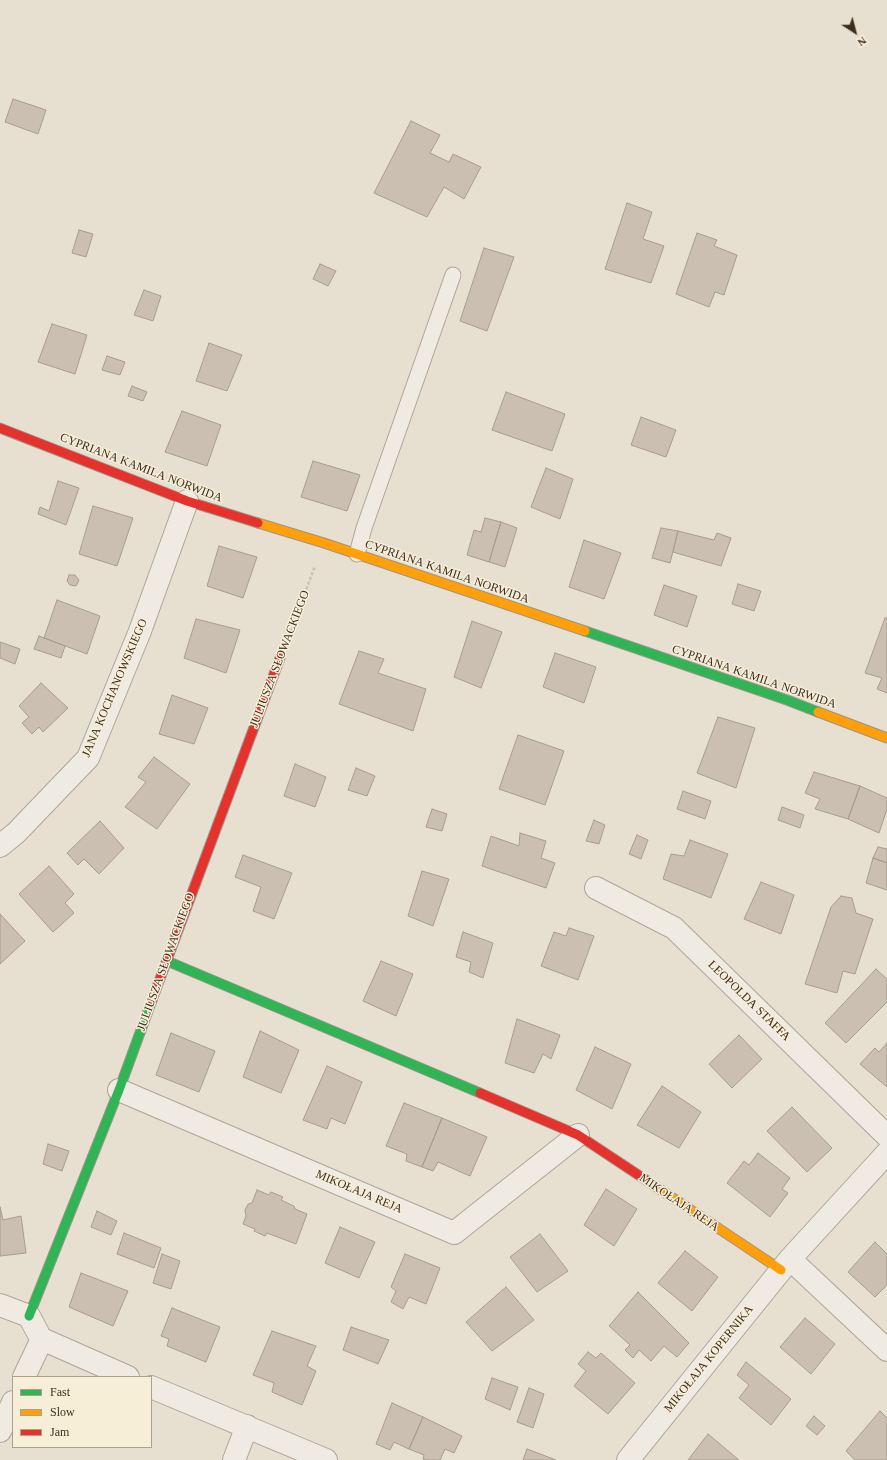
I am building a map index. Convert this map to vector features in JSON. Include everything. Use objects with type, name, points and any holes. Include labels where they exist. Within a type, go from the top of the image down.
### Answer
[{"type":"street","name":"CYPRIANA KAMILA NORWIDA","points":[[0,428],[187,501],[357,554],[787,700],[887,738]]},
{"type":"street","name":"JANA KOCHANOWSKIEGO","points":[[0,846],[16,833],[88,758],[140,630],[187,501]]},
{"type":"street","name":"JULIUSZA SŁOWACKIEGO","points":[[29,1316],[119,1090],[280,658]]},
{"type":"street","name":"LEOPOLDA STAFFA","points":[[596,888],[674,928],[887,1136]]},
{"type":"street","name":"MIKOŁAJA REJA","points":[[167,960],[578,1136],[785,1264]]},
{"type":"street","name":"MIKOŁAJA REJA","points":[[119,1090],[454,1233],[578,1136]]},
{"type":"street","name":"MIKOŁAJA KOPERNIKA","points":[[628,1460],[785,1264],[887,1153]]},
{"type":"street","points":[[785,1264],[887,1350]]},
{"type":"street","points":[[0,1305],[29,1316],[42,1339],[126,1376]]},
{"type":"street","points":[[24,1376],[42,1339]]},
{"type":"street","points":[[152,1387],[326,1460]]},
{"type":"street","points":[[0,1431],[12,1404]]},
{"type":"street","points":[[234,1460],[247,1426]]},
{"type":"lane","points":[[357,554],[364,528],[452,275]]},
{"type":"path","name":"JULIUSZA SŁOWACKIEGO","points":[[280,658],[324,543]]},
{"type":"building","points":[[13,99],[46,110],[38,134],[5,122]]},
{"type":"building","points":[[411,121],[440,135],[430,153],[449,162],[453,154],[481,167],[464,199],[444,187],[427,217],[374,193]]},
{"type":"building","points":[[627,203],[652,212],[643,239],[664,246],[651,283],[605,269]]},
{"type":"building","points":[[79,230],[93,234],[86,257],[72,253]]},
{"type":"building","points":[[697,233],[717,240],[714,246],[737,255],[724,295],[715,292],[709,307],[676,294]]},
{"type":"building","points":[[484,248],[514,257],[487,331],[460,321]]},
{"type":"building","points":[[320,264],[336,271],[328,286],[313,279]]},
{"type":"building","points":[[144,290],[161,296],[153,321],[134,315]]},
{"type":"building","points":[[52,324],[87,335],[75,374],[38,362]]},
{"type":"building","points":[[209,343],[242,355],[227,391],[196,381]]},
{"type":"building","points":[[107,356],[125,362],[120,375],[102,370]]},
{"type":"building","points":[[132,386],[147,392],[143,401],[128,396]]},
{"type":"building","points":[[506,392],[565,414],[552,451],[492,430]]},
{"type":"building","points":[[182,411],[221,425],[207,466],[165,452]]},
{"type":"building","points":[[641,417],[676,430],[666,457],[631,445]]},
{"type":"building","points":[[313,461],[360,475],[347,511],[301,497]]},
{"type":"building","points":[[546,468],[573,479],[560,519],[531,507]]},
{"type":"building","points":[[58,481],[79,488],[66,525],[38,514],[40,507],[49,511]]},
{"type":"building","points":[[93,506],[133,518],[117,566],[79,554]]},
{"type":"building","points":[[485,518],[501,522],[489,562],[467,555],[474,530],[481,532]]},
{"type":"building","points":[[501,522],[517,528],[505,567],[489,562]]},
{"type":"building","points":[[661,528],[678,531],[670,563],[652,558]]},
{"type":"building","points":[[678,531],[714,540],[717,533],[731,538],[721,566],[673,552]]},
{"type":"building","points":[[584,540],[621,553],[604,599],[569,587]]},
{"type":"building","points":[[219,546],[257,557],[243,598],[207,586]]},
{"type":"building","points":[[69,575],[75,575],[79,580],[76,586],[70,585],[67,581]]},
{"type":"building","points":[[738,584],[761,591],[754,611],[732,604]]},
{"type":"building","points":[[664,585],[697,596],[687,627],[654,615]]},
{"type":"building","points":[[57,600],[100,616],[87,654],[44,638]]},
{"type":"building","points":[[885,618],[887,618],[887,693],[877,689],[882,678],[865,673]]},
{"type":"building","points":[[196,619],[240,630],[226,673],[184,658]]},
{"type":"building","points":[[472,621],[502,632],[481,688],[454,677]]},
{"type":"building","points":[[39,636],[65,646],[61,658],[34,649]]},
{"type":"building","points":[[0,642],[20,649],[15,664],[0,658]]},
{"type":"building","points":[[359,651],[384,659],[378,673],[426,689],[413,731],[339,704]]},
{"type":"building","points":[[555,653],[596,667],[584,703],[543,687]]},
{"type":"building","points":[[41,683],[68,708],[43,732],[39,727],[32,734],[22,723],[29,717],[19,706]]},
{"type":"building","points":[[172,695],[208,708],[194,744],[159,734]]},
{"type":"building","points":[[718,717],[755,728],[736,788],[697,773]]},
{"type":"building","points":[[518,735],[564,751],[545,805],[499,789]]},
{"type":"building","points":[[154,757],[190,784],[157,829],[125,807],[146,782],[138,777]]},
{"type":"building","points":[[295,764],[326,777],[315,807],[284,796]]},
{"type":"building","points":[[356,768],[375,776],[367,796],[348,790]]},
{"type":"building","points":[[814,772],[860,786],[848,819],[815,809],[820,799],[805,793]]},
{"type":"building","points":[[860,786],[887,798],[887,809],[879,833],[848,819]]},
{"type":"building","points":[[683,791],[711,801],[705,819],[677,809]]},
{"type":"building","points":[[782,807],[804,815],[800,828],[778,820]]},
{"type":"building","points":[[432,809],[447,814],[442,831],[426,827]]},
{"type":"building","points":[[594,820],[605,825],[599,844],[586,841]]},
{"type":"building","points":[[100,821],[124,848],[99,874],[84,859],[78,865],[67,853]]},
{"type":"building","points":[[520,833],[546,841],[541,858],[555,863],[546,888],[482,866],[491,836],[519,846]]},
{"type":"building","points":[[637,835],[648,840],[641,859],[629,854]]},
{"type":"building","points":[[690,840],[728,854],[711,898],[663,879],[671,854],[684,856]]},
{"type":"building","points":[[878,847],[887,849],[887,863],[873,858]]},
{"type":"building","points":[[243,855],[292,873],[274,919],[253,911],[261,887],[235,877]]},
{"type":"building","points":[[873,858],[887,863],[887,890],[866,883]]},
{"type":"building","points":[[49,866],[74,894],[65,903],[74,913],[53,932],[19,894]]},
{"type":"building","points":[[422,871],[449,879],[433,926],[408,916]]},
{"type":"building","points":[[761,882],[794,895],[781,934],[744,919]]},
{"type":"building","points":[[841,896],[852,898],[856,913],[873,919],[855,974],[843,971],[837,993],[805,984],[831,907]]},
{"type":"building","points":[[0,914],[25,941],[0,964]]},
{"type":"building","points":[[569,928],[594,936],[578,980],[541,966],[554,932],[566,936]]},
{"type":"building","points":[[463,932],[493,943],[483,978],[469,972],[471,962],[456,957]]},
{"type":"building","points":[[381,961],[413,974],[396,1016],[363,1001]]},
{"type":"building","points":[[876,969],[887,979],[887,1002],[846,1043],[825,1023]]},
{"type":"building","points":[[517,1019],[560,1035],[551,1059],[543,1054],[534,1073],[505,1063]]},
{"type":"building","points":[[260,1031],[299,1050],[281,1093],[243,1077]]},
{"type":"building","points":[[171,1033],[215,1051],[199,1092],[156,1075]]},
{"type":"building","points":[[739,1035],[762,1059],[732,1088],[709,1064]]},
{"type":"building","points":[[887,1043],[887,1087],[860,1064],[875,1048],[879,1052]]},
{"type":"building","points":[[595,1047],[631,1064],[612,1109],[576,1090]]},
{"type":"building","points":[[327,1066],[362,1082],[345,1124],[331,1118],[327,1129],[303,1120]]},
{"type":"building","points":[[662,1086],[701,1112],[679,1148],[637,1125]]},
{"type":"building","points":[[404,1103],[442,1118],[422,1167],[406,1161],[407,1154],[386,1146]]},
{"type":"building","points":[[792,1107],[832,1148],[807,1172],[767,1131]]},
{"type":"building","points":[[442,1118],[487,1137],[470,1176],[438,1162],[433,1171],[422,1167]]},
{"type":"building","points":[[48,1144],[69,1151],[62,1171],[43,1164]]},
{"type":"building","points":[[758,1153],[790,1178],[782,1189],[788,1193],[770,1217],[727,1183],[744,1161],[749,1165]]},
{"type":"building","points":[[606,1189],[637,1209],[614,1246],[584,1225]]},
{"type":"building","points":[[257,1190],[269,1195],[271,1192],[283,1197],[281,1200],[294,1206],[295,1209],[307,1214],[296,1244],[267,1233],[265,1236],[254,1231],[255,1229],[243,1224],[246,1216],[245,1210],[248,1204],[252,1203]]},
{"type":"building","points":[[0,1207],[3,1220],[21,1216],[26,1253],[0,1256]]},
{"type":"building","points":[[97,1211],[117,1221],[111,1235],[91,1227]]},
{"type":"building","points":[[340,1227],[375,1242],[359,1278],[325,1263]]},
{"type":"building","points":[[124,1233],[161,1248],[154,1268],[117,1254]]},
{"type":"building","points":[[540,1234],[568,1271],[537,1292],[510,1257]]},
{"type":"building","points":[[875,1242],[887,1254],[887,1285],[875,1297],[848,1272]]},
{"type":"building","points":[[685,1251],[718,1277],[692,1311],[658,1283]]},
{"type":"building","points":[[162,1254],[180,1261],[171,1289],[153,1283]]},
{"type":"building","points":[[405,1254],[440,1268],[426,1304],[409,1297],[403,1309],[391,1302],[396,1291],[391,1287]]},
{"type":"building","points":[[81,1273],[128,1291],[113,1326],[69,1307]]},
{"type":"building","points":[[506,1287],[534,1320],[492,1351],[466,1322]]},
{"type":"building","points":[[638,1292],[689,1343],[677,1357],[664,1346],[651,1361],[639,1350],[633,1358],[625,1350],[630,1345],[609,1326]]},
{"type":"building","points":[[172,1308],[220,1327],[206,1362],[167,1346],[169,1339],[161,1336]]},
{"type":"building","points":[[805,1318],[835,1344],[811,1374],[780,1347]]},
{"type":"building","points":[[351,1327],[389,1340],[378,1364],[343,1350]]},
{"type":"building","points":[[272,1331],[316,1346],[307,1366],[316,1371],[302,1405],[272,1392],[274,1383],[253,1375]]},
{"type":"building","points":[[588,1352],[596,1358],[601,1353],[635,1383],[608,1414],[574,1386],[586,1371],[578,1364]]},
{"type":"building","points":[[746,1362],[791,1399],[771,1425],[739,1398],[749,1385],[737,1375]]},
{"type":"building","points":[[492,1378],[518,1387],[510,1410],[485,1399]]},
{"type":"building","points":[[529,1388],[544,1394],[533,1428],[517,1422]]},
{"type":"building","points":[[392,1403],[423,1417],[409,1449],[394,1442],[390,1450],[376,1444]]},
{"type":"building","points":[[880,1411],[887,1418],[887,1460],[855,1460],[846,1451]]},
{"type":"building","points":[[814,1416],[825,1426],[817,1435],[806,1426]]},
{"type":"building","points":[[423,1417],[462,1436],[454,1453],[445,1449],[440,1460],[426,1460],[423,1459],[424,1455],[409,1449]]},
{"type":"building","points":[[708,1434],[739,1460],[688,1460]]},
{"type":"building","points":[[527,1449],[556,1460],[523,1460]]},
{"type":"traffic: fast","points":[[585,631],[818,712]]},
{"type":"traffic: fast","points":[[167,961],[480,1093]]},
{"type":"traffic: fast","points":[[29,1316],[119,1090],[152,1000]]},
{"type":"traffic: slow","points":[[258,523],[324,543],[585,631]]},
{"type":"traffic: slow","points":[[818,712],[887,738]]},
{"type":"traffic: slow","points":[[655,1186],[781,1270]]},
{"type":"traffic: jam","points":[[0,428],[187,501],[258,523]]},
{"type":"traffic: jam","points":[[152,1000],[280,658]]},
{"type":"traffic: jam","points":[[480,1093],[578,1135],[655,1186]]}]
